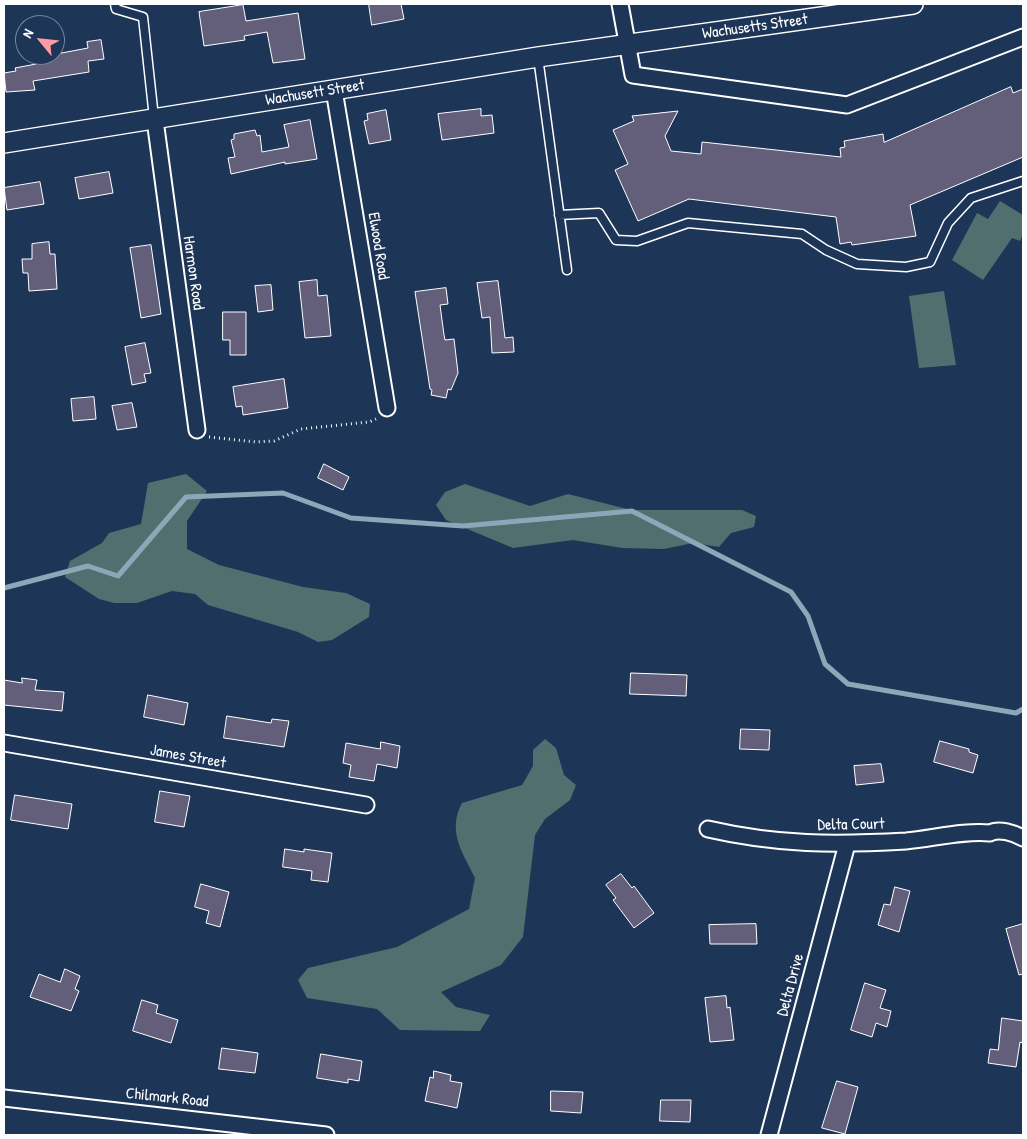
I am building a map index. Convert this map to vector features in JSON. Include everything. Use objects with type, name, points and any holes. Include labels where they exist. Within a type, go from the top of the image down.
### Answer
[{"type":"street","points":[[620,4],[633,75],[847,105],[1023,37]]},
{"type":"street","name":"Wachusetts Street","points":[[626,45],[913,4]]},
{"type":"street","name":"Wachusett Street","points":[[4,143],[538,57],[626,45]]},
{"type":"street","name":"Elwood Road","points":[[334,90],[387,408]]},
{"type":"street","name":"Harmon Road","points":[[155,120],[197,430]]},
{"type":"street","name":"James Street","points":[[4,743],[366,805]]},
{"type":"street","name":"Delta Court","points":[[708,829],[773,842],[847,844],[924,840],[990,833],[994,830],[1012,833],[1023,838]]},
{"type":"street","name":"Delta Drive","points":[[769,1135],[847,844]]},
{"type":"street","name":"Chilmark Road","points":[[4,1098],[326,1135]]},
{"type":"lane","points":[[115,4],[116,9],[143,17],[155,120]]},
{"type":"lane","points":[[538,57],[567,270]]},
{"type":"lane","points":[[559,215],[599,213],[616,240],[637,241],[688,223],[802,234],[826,250],[858,264],[906,268],[930,262],[948,223],[971,198],[1023,181]]},
{"type":"path","points":[[197,430],[210,438],[256,442],[274,441],[301,428],[369,422],[378,418],[387,408]]},
{"type":"green space","points":[[1000,201],[1023,215],[1023,234],[1020,241],[1012,238],[983,280],[952,260],[977,213],[988,219]]},
{"type":"green space","points":[[944,291],[956,365],[919,368],[909,296]]},
{"type":"green space","points":[[186,474],[207,491],[187,521],[187,549],[219,565],[303,587],[346,593],[370,604],[369,617],[332,640],[318,642],[298,632],[208,605],[195,594],[172,591],[137,603],[114,603],[99,599],[65,577],[70,561],[102,543],[109,533],[141,524],[148,483]]},
{"type":"green space","points":[[465,484],[530,506],[568,494],[631,510],[742,510],[756,516],[754,527],[731,533],[719,547],[693,543],[664,549],[622,548],[573,540],[513,548],[446,520],[436,505],[445,492]]},
{"type":"green space","points":[[545,739],[556,748],[564,775],[576,785],[570,800],[545,819],[535,835],[523,937],[501,965],[441,992],[456,1007],[490,1015],[480,1031],[400,1030],[377,1009],[307,998],[298,980],[308,968],[397,947],[469,909],[475,878],[461,850],[456,832],[458,813],[462,803],[522,785],[533,766],[533,750]]},
{"type":"building","points":[[369,4],[401,4],[404,19],[372,25]]},
{"type":"building","points":[[243,5],[246,21],[298,13],[305,59],[273,63],[267,32],[244,36],[245,40],[204,46],[199,12]]},
{"type":"building","points":[[101,40],[104,59],[88,61],[89,72],[33,81],[35,90],[6,92],[4,73],[16,71],[15,68],[31,65],[65,65],[65,52],[88,48],[87,42]]},
{"type":"building","points":[[1011,87],[1013,93],[1023,89],[1023,157],[910,205],[916,236],[852,245],[851,242],[840,244],[836,217],[689,199],[638,221],[615,170],[628,164],[613,130],[634,121],[632,116],[678,111],[665,136],[671,151],[701,154],[702,142],[841,157],[840,148],[845,147],[844,141],[883,134],[884,142]]},
{"type":"building","points":[[481,109],[481,116],[492,115],[494,133],[442,140],[438,114]]},
{"type":"building","points":[[386,110],[391,140],[369,144],[364,121],[368,120],[367,114]]},
{"type":"building","points":[[310,120],[317,159],[285,164],[285,162],[231,174],[228,158],[235,157],[231,140],[234,139],[234,134],[255,130],[257,136],[260,135],[262,152],[289,147],[284,125]]},
{"type":"building","points":[[109,172],[113,193],[79,199],[75,178]]},
{"type":"building","points":[[40,182],[44,204],[7,210],[4,188]]},
{"type":"building","points":[[49,242],[50,254],[55,254],[57,289],[29,291],[28,273],[23,273],[22,259],[32,259],[32,244]]},
{"type":"building","points":[[151,245],[161,314],[141,318],[130,248]]},
{"type":"building","points":[[317,280],[318,296],[327,295],[331,336],[305,338],[299,282]]},
{"type":"building","points":[[498,281],[505,338],[513,337],[514,352],[492,353],[490,317],[482,318],[477,283]]},
{"type":"building","points":[[271,285],[273,310],[258,312],[255,286]]},
{"type":"building","points":[[446,288],[448,304],[440,305],[444,335],[445,340],[454,339],[458,373],[451,390],[448,389],[446,398],[431,395],[432,390],[430,389],[415,292]]},
{"type":"building","points":[[223,312],[246,312],[246,355],[230,355],[230,340],[223,340]]},
{"type":"building","points":[[145,343],[151,373],[144,374],[146,382],[132,385],[125,347]]},
{"type":"building","points":[[284,379],[288,408],[243,415],[242,406],[236,407],[233,387]]},
{"type":"building","points":[[94,397],[96,419],[73,421],[71,399]]},
{"type":"building","points":[[132,403],[137,427],[117,430],[112,406]]},
{"type":"building","points":[[324,464],[349,477],[343,490],[318,478]]},
{"type":"building","points":[[631,673],[687,675],[686,696],[630,694]]},
{"type":"building","points":[[22,678],[37,680],[35,690],[64,692],[62,711],[4,705],[4,680],[22,683]]},
{"type":"building","points":[[148,695],[188,703],[184,725],[144,717]]},
{"type":"building","points":[[227,716],[271,723],[272,719],[289,721],[284,747],[224,738]]},
{"type":"building","points":[[741,729],[770,730],[769,750],[740,749]]},
{"type":"building","points":[[940,741],[969,749],[969,752],[978,755],[973,773],[934,762]]},
{"type":"building","points":[[381,742],[400,746],[397,768],[377,764],[374,781],[349,777],[351,765],[343,763],[346,743],[380,749]]},
{"type":"building","points":[[881,764],[884,782],[856,785],[854,766]]},
{"type":"building","points":[[160,791],[190,796],[184,827],[155,822]]},
{"type":"building","points":[[15,795],[72,804],[68,829],[11,820]]},
{"type":"building","points":[[285,849],[304,852],[304,849],[332,853],[328,882],[311,880],[312,871],[283,867]]},
{"type":"building","points":[[621,874],[632,888],[634,886],[654,913],[634,928],[613,900],[616,898],[606,885]]},
{"type":"building","points":[[201,884],[229,892],[220,927],[206,923],[209,911],[195,907]]},
{"type":"building","points":[[895,887],[910,891],[899,932],[878,925],[884,904],[890,905]]},
{"type":"building","points":[[756,924],[757,944],[710,944],[709,925]]},
{"type":"building","points":[[1023,924],[1023,974],[1019,975],[1006,929]]},
{"type":"building","points":[[65,969],[80,976],[75,989],[79,991],[71,1011],[30,997],[39,974],[60,982]]},
{"type":"building","points":[[865,983],[886,990],[880,1008],[891,1011],[887,1027],[876,1023],[872,1037],[851,1030]]},
{"type":"building","points":[[726,996],[727,1008],[730,1007],[734,1040],[710,1042],[705,998]]},
{"type":"building","points":[[142,1000],[158,1005],[156,1013],[178,1020],[171,1043],[133,1031]]},
{"type":"building","points":[[1002,1018],[1023,1021],[1023,1043],[1020,1042],[1016,1067],[988,1063],[990,1049],[998,1050]]},
{"type":"building","points":[[222,1048],[258,1053],[255,1073],[219,1069]]},
{"type":"building","points":[[321,1054],[362,1061],[359,1081],[348,1079],[348,1083],[317,1078]]},
{"type":"building","points":[[434,1071],[451,1075],[450,1081],[462,1083],[457,1108],[425,1101],[430,1077],[433,1078]]},
{"type":"building","points":[[837,1081],[858,1087],[845,1134],[822,1128]]},
{"type":"building","points":[[551,1091],[583,1092],[581,1113],[551,1111]]},
{"type":"building","points":[[661,1100],[691,1100],[690,1122],[660,1121]]},
{"type":"waterway","points":[[4,588],[88,566],[118,576],[186,497],[283,493],[351,518],[463,526],[632,511],[791,592],[808,616],[825,664],[848,684],[1016,713],[1023,709]]}]
